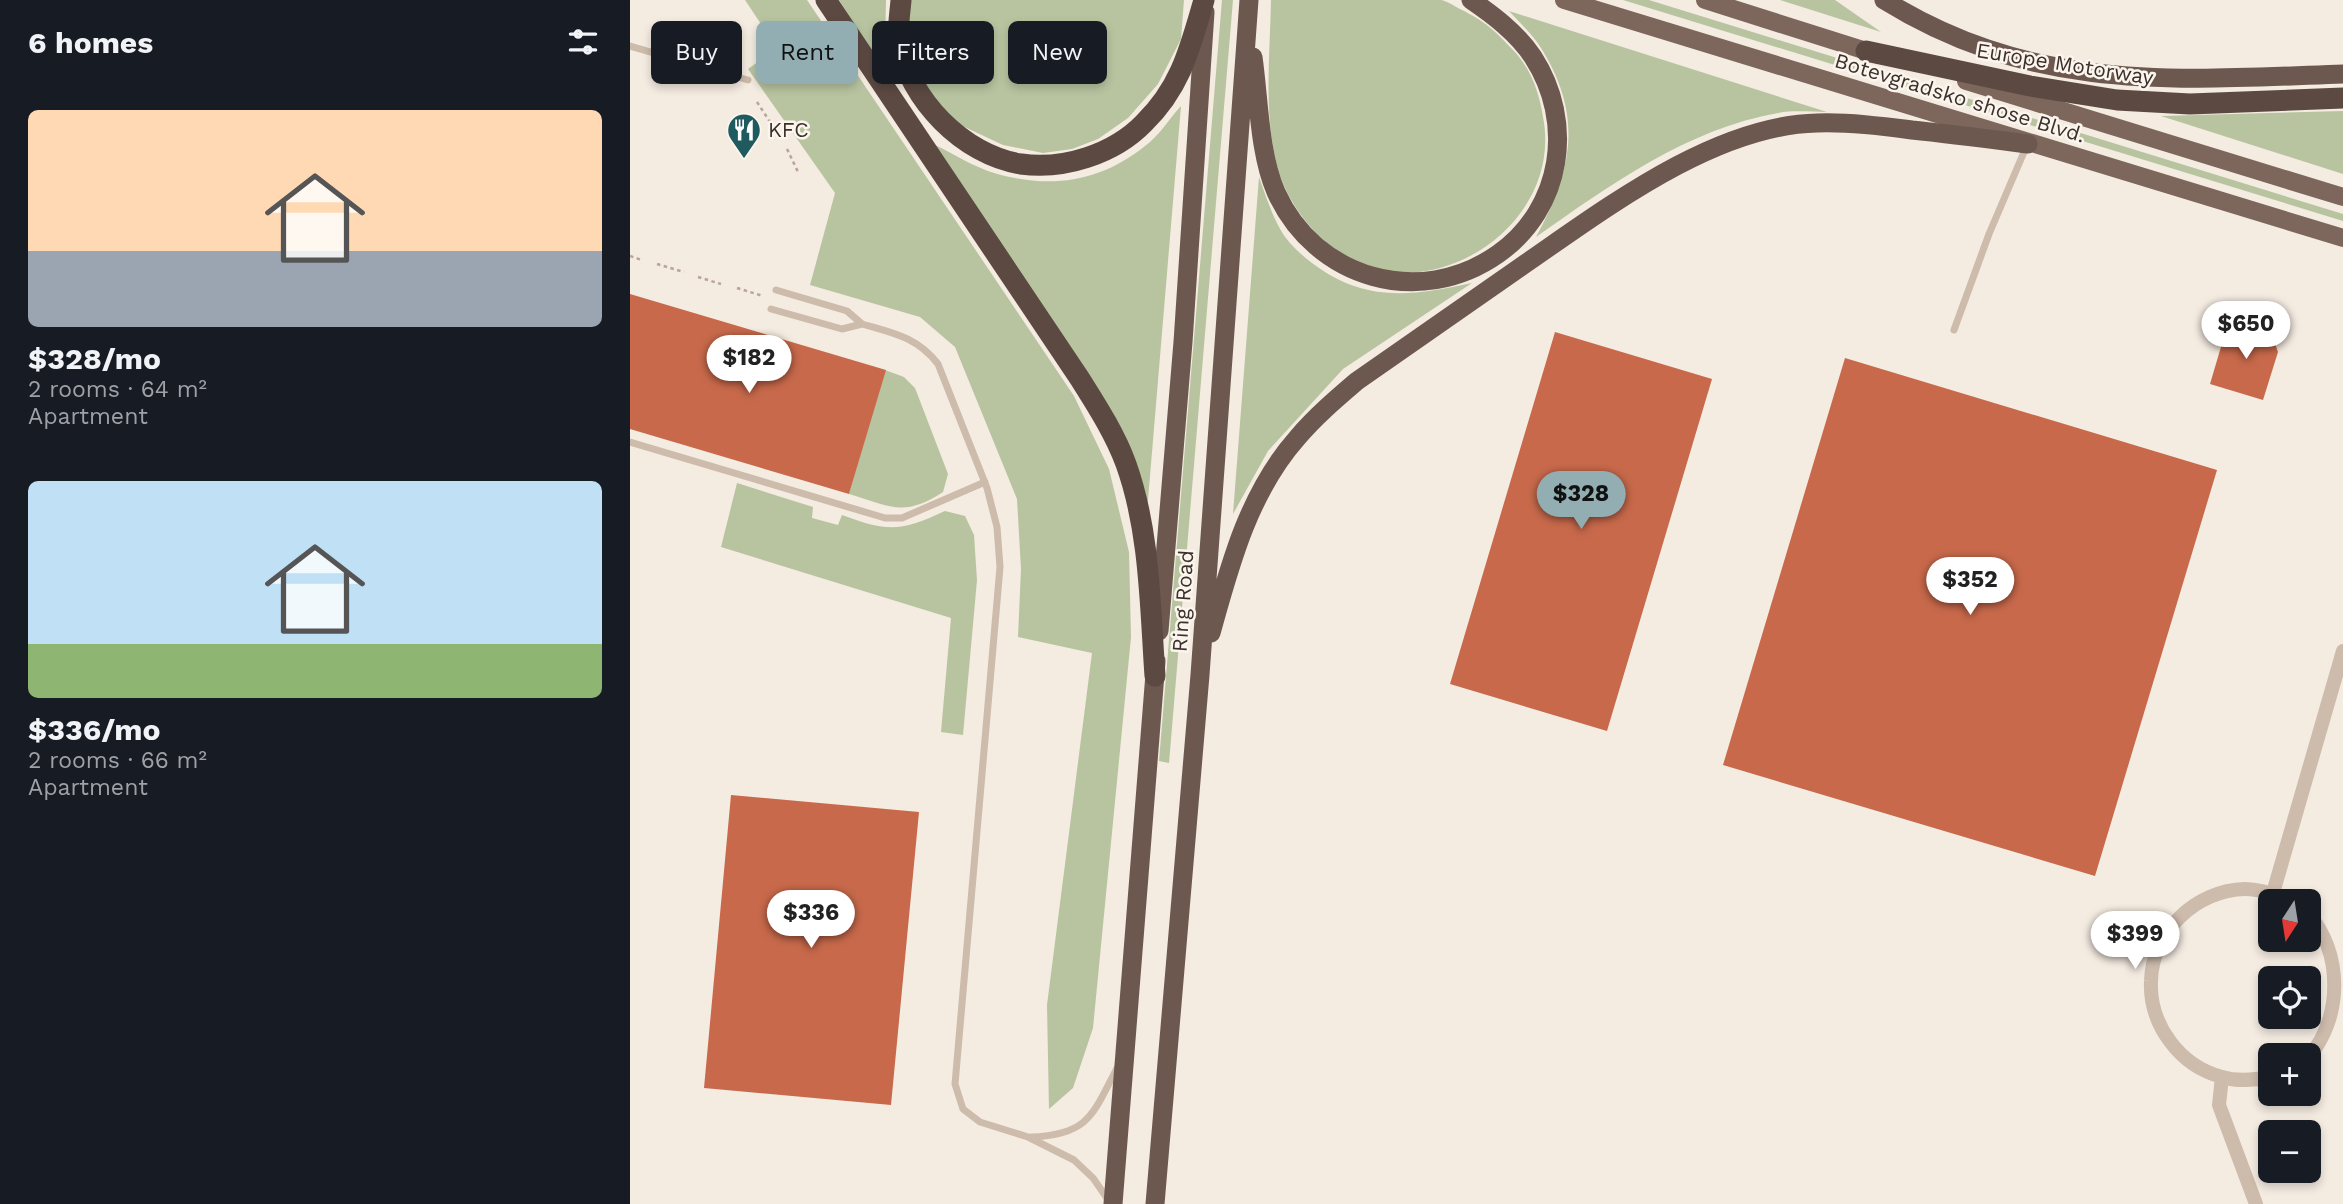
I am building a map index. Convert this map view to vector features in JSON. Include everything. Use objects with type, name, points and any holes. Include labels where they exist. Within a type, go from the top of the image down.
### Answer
[{"type":"highway","points":[[826,0],[1080,379],[1109,429],[1125,463],[1144,536],[1155,676]]},
{"type":"highway","points":[[901,0],[898,39],[902,57],[914,84],[934,113],[973,145],[996,157],[1021,164],[1045,165],[1072,162],[1101,153],[1143,125],[1176,83],[1188,58],[1205,0]]},
{"type":"highway","name":"Ring Road","points":[[1112,1204],[1183,342],[1205,0]]},
{"type":"highway","points":[[1248,6],[1268,170],[1290,217],[1304,236],[1341,265],[1366,276],[1393,281],[1422,281],[1449,276],[1498,254],[1518,237],[1534,218],[1555,173],[1559,148],[1558,124],[1545,79],[1532,55],[1513,34],[1493,15],[1471,0]]},
{"type":"highway","points":[[1884,0],[1953,38],[2027,61],[2087,73],[2160,79],[2343,74]]},
{"type":"highway","name":"Ring Road","points":[[1156,1204],[1200,675],[1248,6]]},
{"type":"highway","name":"Europe Motorway","points":[[1866,51],[2030,86],[2118,100],[2190,104],[2343,98]]},
{"type":"highway","points":[[1200,675],[1240,535],[1273,470],[1296,438],[1325,408],[1357,381],[1579,226],[1707,149],[1742,136],[1779,127],[1817,122],[1871,125],[2028,144]]},
{"type":"main road","name":"Botevgradsko shose Blvd.","points":[[1564,0],[2343,239]]},
{"type":"main road","name":"Botevgradsko shose Blvd.","points":[[1705,0],[2343,197]]},
{"type":"street","points":[[2274,889],[2343,652]]},
{"type":"street","points":[[2258,891],[2245,889],[2218,894],[2192,906],[2171,925],[2157,950],[2151,981],[2159,1023],[2169,1042],[2192,1064],[2222,1077],[2250,1081],[2258,1079]]},
{"type":"street","points":[[2321,926],[2332,942],[2341,967],[2342,993],[2340,1019],[2321,1045]]},
{"type":"street","points":[[2119,937],[2157,950]]},
{"type":"street","points":[[2222,1077],[2219,1105],[2256,1204]]},
{"type":"lane","points":[[630,46],[748,80]]},
{"type":"lane","points":[[1954,330],[1989,234],[2028,144]]},
{"type":"lane","points":[[776,290],[847,311],[862,324],[915,341],[929,352],[939,364],[985,482],[997,527],[1000,567],[955,1084],[963,1109],[979,1122],[1028,1137],[1074,1160],[1093,1178],[1112,1204]]},
{"type":"lane","points":[[771,309],[842,329],[862,324]]},
{"type":"lane","points":[[630,442],[885,518],[902,518],[985,482]]},
{"type":"lane","points":[[1028,1137],[1068,1133],[1089,1118],[1125,1051]]},
{"type":"path","points":[[757,102],[772,125]]},
{"type":"path","points":[[787,149],[799,174]]},
{"type":"path","points":[[630,256],[642,260]]},
{"type":"path","points":[[657,264],[684,272]]},
{"type":"path","points":[[698,277],[721,284]]},
{"type":"path","points":[[737,288],[763,296]]},
{"type":"green space","points":[[745,0],[807,0],[821,21],[759,21]]},
{"type":"green space","points":[[839,0],[886,0],[886,21],[872,21],[872,52],[858,30],[858,21],[852,21]]},
{"type":"green space","points":[[909,0],[1184,0],[1181,39],[1158,84],[1128,118],[1098,139],[1072,149],[1043,153],[1003,145],[956,123],[923,84],[994,84],[994,21],[908,21]]},
{"type":"green space","points":[[1222,0],[1233,0],[1169,763],[1159,761]]},
{"type":"green space","points":[[1271,0],[1441,0],[1476,18],[1494,31],[1519,57],[1529,73],[1543,117],[1545,147],[1540,175],[1528,201],[1512,224],[1490,243],[1466,258],[1438,268],[1409,273],[1387,272],[1365,266],[1327,243],[1297,209],[1278,169],[1273,149],[1269,107]]},
{"type":"green space","points":[[1623,0],[1649,0],[2343,214],[2343,221]]},
{"type":"green space","points":[[1780,0],[1835,0],[1881,32]]},
{"type":"green space","points":[[1509,11],[1827,112],[1778,113],[1712,132],[1621,179],[1536,237],[1558,189],[1565,166],[1568,120],[1555,73],[1538,43]]},
{"type":"green space","points":[[756,63],[756,80],[748,69]]},
{"type":"green space","points":[[858,76],[1074,396],[1109,469],[1129,552],[1131,637],[1093,1028],[1073,1088],[1049,1109],[1047,1005],[1092,653],[1018,637],[1021,569],[1017,499],[955,347],[920,317],[810,285],[835,193],[759,84],[858,84]]},
{"type":"green space","points":[[1181,106],[1147,512],[935,145],[972,164],[1014,178],[1034,181],[1073,179],[1092,175],[1128,158],[1155,137]]},
{"type":"green space","points":[[2343,111],[2343,174],[2161,116]]},
{"type":"green space","points":[[1259,177],[1273,215],[1285,237],[1307,259],[1332,276],[1351,285],[1389,293],[1429,291],[1472,283],[1343,369],[1268,451],[1233,514]]},
{"type":"green space","points":[[885,370],[904,377],[915,388],[948,474],[943,492],[917,505],[896,507],[849,494]]},
{"type":"green space","points":[[737,483],[813,507],[812,518],[838,525],[842,515],[883,527],[905,526],[945,511],[965,516],[974,535],[977,580],[963,735],[941,732],[951,618],[721,547]]},
{"type":"building","points":[[630,294],[886,370],[849,494],[630,429]]},
{"type":"building","points":[[2242,323],[2271,332],[2278,352],[2263,400],[2210,384],[2226,330]]},
{"type":"building","points":[[1555,332],[1712,379],[1607,731],[1450,684]]},
{"type":"building","points":[[1845,358],[2217,470],[2095,876],[1723,765]]},
{"type":"building","points":[[731,795],[919,812],[891,1105],[704,1088]]},
{"type":"place","name":"KFC","points":[[744,160]]}]
